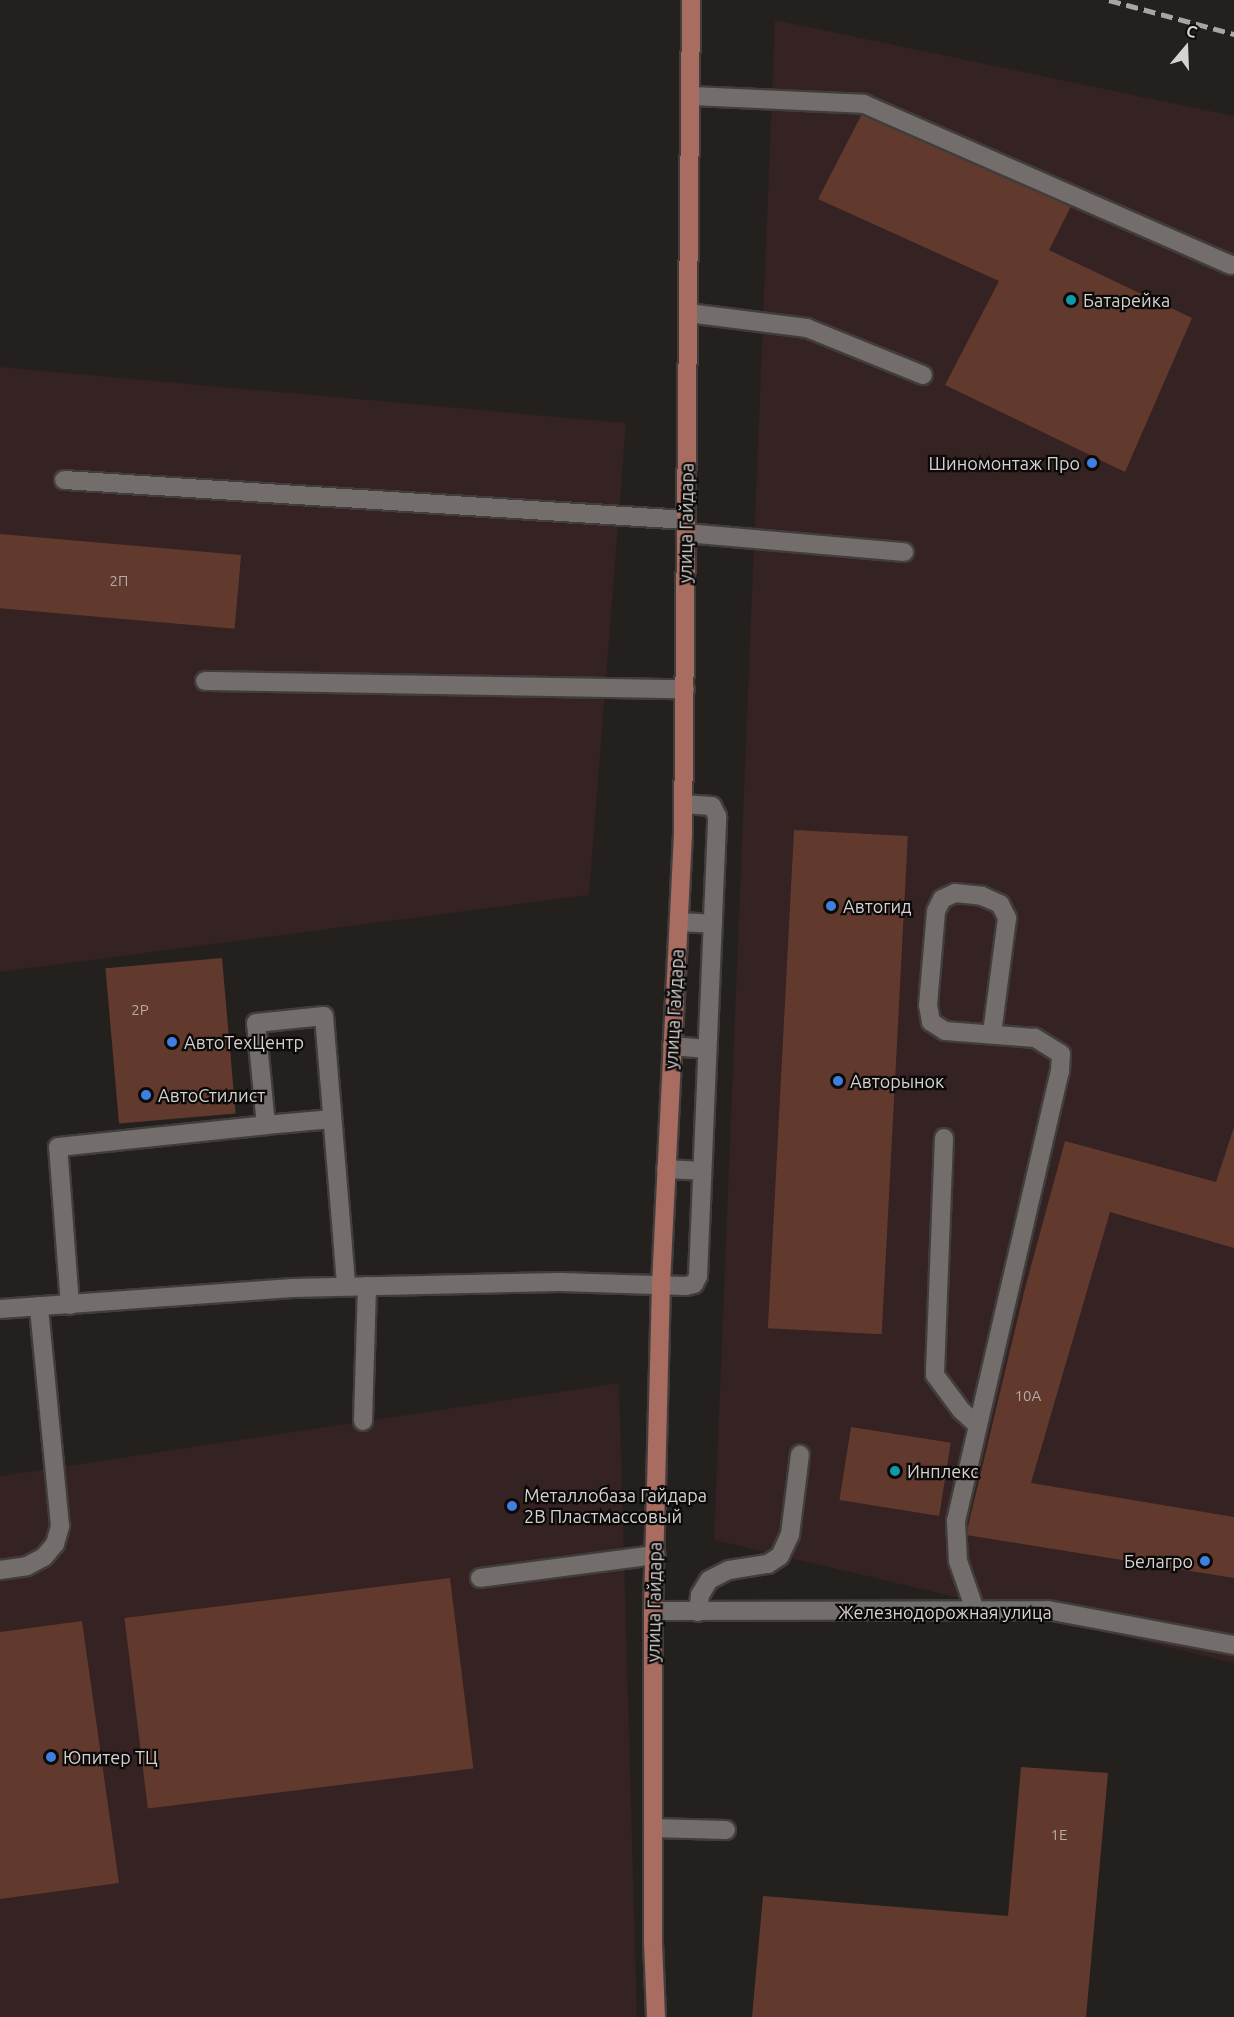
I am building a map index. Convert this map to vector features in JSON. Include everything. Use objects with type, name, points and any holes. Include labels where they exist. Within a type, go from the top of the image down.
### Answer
[{"type":"main road","name":"улица Гайдара","points":[[656,2017],[653,1941],[653,1611],[661,1284],[683,804],[691,0]]},
{"type":"street","points":[[691,96],[864,104],[1231,265]]},
{"type":"street","points":[[688,313],[807,328],[924,375]]},
{"type":"street","points":[[64,480],[686,526],[904,552]]},
{"type":"street","points":[[205,681],[685,689]]},
{"type":"street","points":[[0,1310],[280,1288],[560,1282],[686,1286],[696,1280],[717,812],[712,806],[683,804]]},
{"type":"street","points":[[975,1610],[958,1561],[955,1537],[959,1505],[1057,1084],[1061,1054],[1035,1038],[945,1030],[931,1022],[928,1005],[936,911],[942,899],[955,893],[982,896],[1000,904],[1007,918],[992,1034]]},
{"type":"street","points":[[679,922],[713,924]]},
{"type":"street","points":[[266,1125],[256,1023],[324,1016],[346,1286]]},
{"type":"street","points":[[672,1046],[708,1049]]},
{"type":"street","points":[[70,1305],[58,1147],[332,1119]]},
{"type":"street","points":[[944,1138],[935,1375],[961,1410],[977,1425]]},
{"type":"street","points":[[666,1169],[702,1171]]},
{"type":"street","points":[[363,1421],[367,1286]]},
{"type":"street","points":[[0,1570],[27,1566],[44,1557],[55,1544],[60,1526],[39,1306]]},
{"type":"street","points":[[698,1612],[700,1595],[709,1580],[729,1570],[768,1564],[780,1557],[790,1535],[800,1455]]},
{"type":"street","points":[[480,1578],[655,1555]]},
{"type":"street","name":"Железнодорожная улица","points":[[653,1611],[1048,1610],[1234,1645]]},
{"type":"street","points":[[653,1828],[726,1830]]},
{"type":"shaded area","points":[[775,20],[1234,116],[1234,1663],[714,1540]]},
{"type":"shaded area","points":[[0,367],[626,423],[589,895],[0,972]]},
{"type":"shaded area","points":[[619,1383],[637,2017],[0,2017],[0,1476]]},
{"type":"building","name":"Батарейка","points":[[864,110],[1071,206],[1049,250],[1192,318],[1125,472],[945,385],[999,281],[818,199]]},
{"type":"building","points":[[0,534],[241,555],[235,629],[0,608]]},
{"type":"building","name":"Авторынок","points":[[794,830],[908,836],[882,1334],[768,1328]]},
{"type":"building","name":"АвтоТехЦентр","points":[[222,958],[236,1113],[119,1124],[105,968]]},
{"type":"building","points":[[1234,1127],[1234,1248],[1110,1212],[1031,1483],[1234,1517],[1234,1578],[966,1535],[1024,1292],[1065,1141],[1216,1182]]},
{"type":"building","name":"Инплекс","points":[[851,1427],[951,1443],[939,1516],[839,1500]]},
{"type":"building","points":[[450,1578],[473,1769],[148,1809],[124,1618]]},
{"type":"building","name":"Юпитер ТЦ","points":[[82,1621],[119,1883],[0,1899],[0,1632]]},
{"type":"building","points":[[1021,1767],[1108,1773],[1086,2017],[752,2017],[763,1896],[1008,1916]]},
{"type":"railway","points":[[1109,0],[1234,34]]},
{"type":"place","name":"Батарейка","points":[[1071,300]]},
{"type":"place","name":"Шиномонтаж Про","points":[[1092,463]]},
{"type":"place","name":"Автогид","points":[[831,906]]},
{"type":"place","name":"АвтоТехЦентр","points":[[172,1042]]},
{"type":"place","name":"Авторынок","points":[[838,1081]]},
{"type":"place","name":"АвтоСтилист","points":[[146,1095]]},
{"type":"place","name":"Инплекс","points":[[895,1471]]},
{"type":"place","name":"Металлобаза Гайдара 2В Пластмассовый","points":[[512,1506]]},
{"type":"place","name":"Белагро","points":[[1205,1561]]},
{"type":"place","name":"Юпитер ТЦ","points":[[51,1757]]}]
